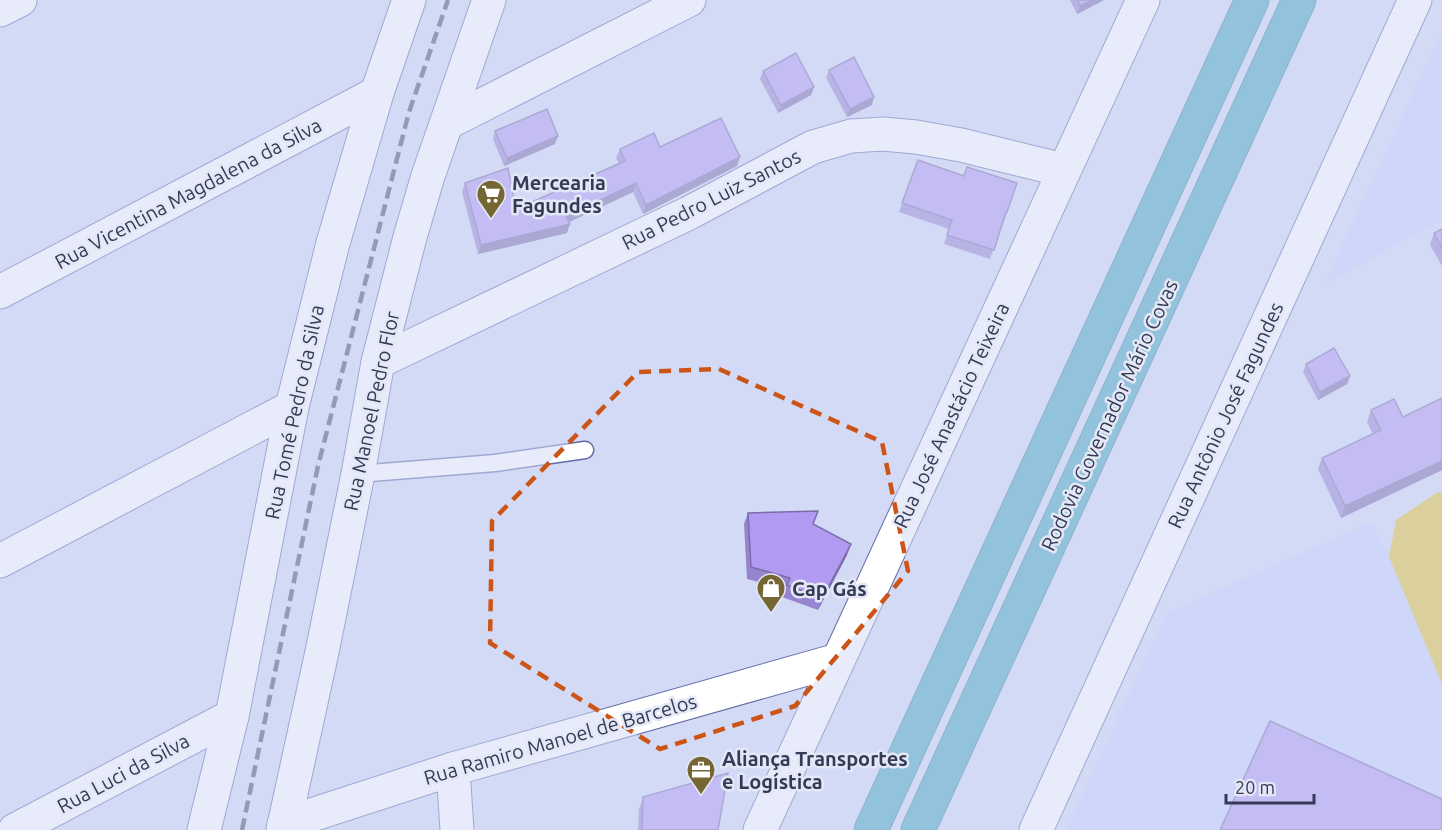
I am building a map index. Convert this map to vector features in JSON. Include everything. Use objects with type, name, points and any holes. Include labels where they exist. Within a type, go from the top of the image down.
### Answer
[{"type":"highway","points":[[871,830],[1252,0]]},
{"type":"highway","name":"Rodovia Governador Mário Covas","points":[[918,830],[1299,0]]},
{"type":"street","points":[[0,10],[20,0]]},
{"type":"street","name":"Rua Tomé Pedro da Silva","points":[[204,830],[232,716],[292,407],[333,243],[377,93],[409,0]]},
{"type":"street","name":"Rua Manoel Pedro Flor","points":[[283,827],[322,652],[378,362],[410,237],[489,0]]},
{"type":"street","points":[[447,123],[689,0]]},
{"type":"street","name":"Rua José Anastácio Teixeira","points":[[760,830],[1143,0]]},
{"type":"street","name":"Rua Antônio José Fagundes","points":[[1036,830],[1415,0]]},
{"type":"street","name":"Rua Vicentina Magdalena da Silva","points":[[0,292],[377,93]]},
{"type":"street","name":"Rua Pedro Luiz Santos","points":[[378,362],[689,213],[813,147],[851,136],[883,134],[916,137],[961,145],[1063,170]]},
{"type":"street","points":[[0,561],[292,407]]},
{"type":"street","name":"Rua Ramiro Manoel de Barcelos","points":[[283,827],[453,769],[838,660]]},
{"type":"street","name":"Rua Luci da Silva","points":[[15,830],[232,716]]},
{"type":"street","points":[[453,769],[457,830]]},
{"type":"lane","points":[[358,474],[495,463],[585,450]]},
{"type":"highlighted area","points":[[719,369],[882,442],[908,571],[795,706],[660,749],[490,643],[492,521],[638,372]]},
{"type":"shaded area","points":[[1442,31],[1442,220],[1324,284]]},
{"type":"shaded area","points":[[1438,492],[1442,493],[1442,684],[1389,557],[1396,520]]},
{"type":"shaded area","points":[[1372,522],[1442,684],[1442,830],[1066,830],[1166,613]]},
{"type":"building","points":[[1077,0],[1092,0],[1080,6]]},
{"type":"building","points":[[796,53],[814,87],[781,105],[763,71]]},
{"type":"building","points":[[854,57],[874,97],[850,109],[829,70]]},
{"type":"building","points":[[547,109],[558,136],[507,158],[495,131]]},
{"type":"building","points":[[721,118],[740,157],[646,205],[636,183],[566,216],[570,224],[481,245],[465,183],[508,168],[516,209],[625,161],[620,149],[654,133],[660,147]]},
{"type":"building","points":[[918,160],[964,176],[967,167],[1017,183],[994,250],[947,235],[952,220],[902,203]]},
{"type":"building","points":[[1442,229],[1442,248],[1434,233]]},
{"type":"building","points":[[1334,348],[1350,376],[1320,392],[1306,364]]},
{"type":"building","points":[[1442,398],[1442,461],[1345,506],[1322,458],[1381,430],[1371,410],[1394,399],[1403,417]]},
{"type":"building","points":[[818,511],[813,524],[851,544],[822,599],[787,585],[790,578],[751,567],[748,513]]},
{"type":"building","points":[[1270,721],[1442,799],[1442,830],[1220,830]]},
{"type":"building","name":"Aliança Transportes e Logística","points":[[728,773],[718,830],[642,830],[643,797]]},
{"type":"railway","points":[[242,830],[318,466],[409,112],[448,0]]},
{"type":"place","name":"Mercearia Fagundes","points":[[491,220]]},
{"type":"place","name":"Cap Gás","points":[[771,614]]},
{"type":"place","name":"Aliança Transportes e Logística","points":[[701,796]]}]
